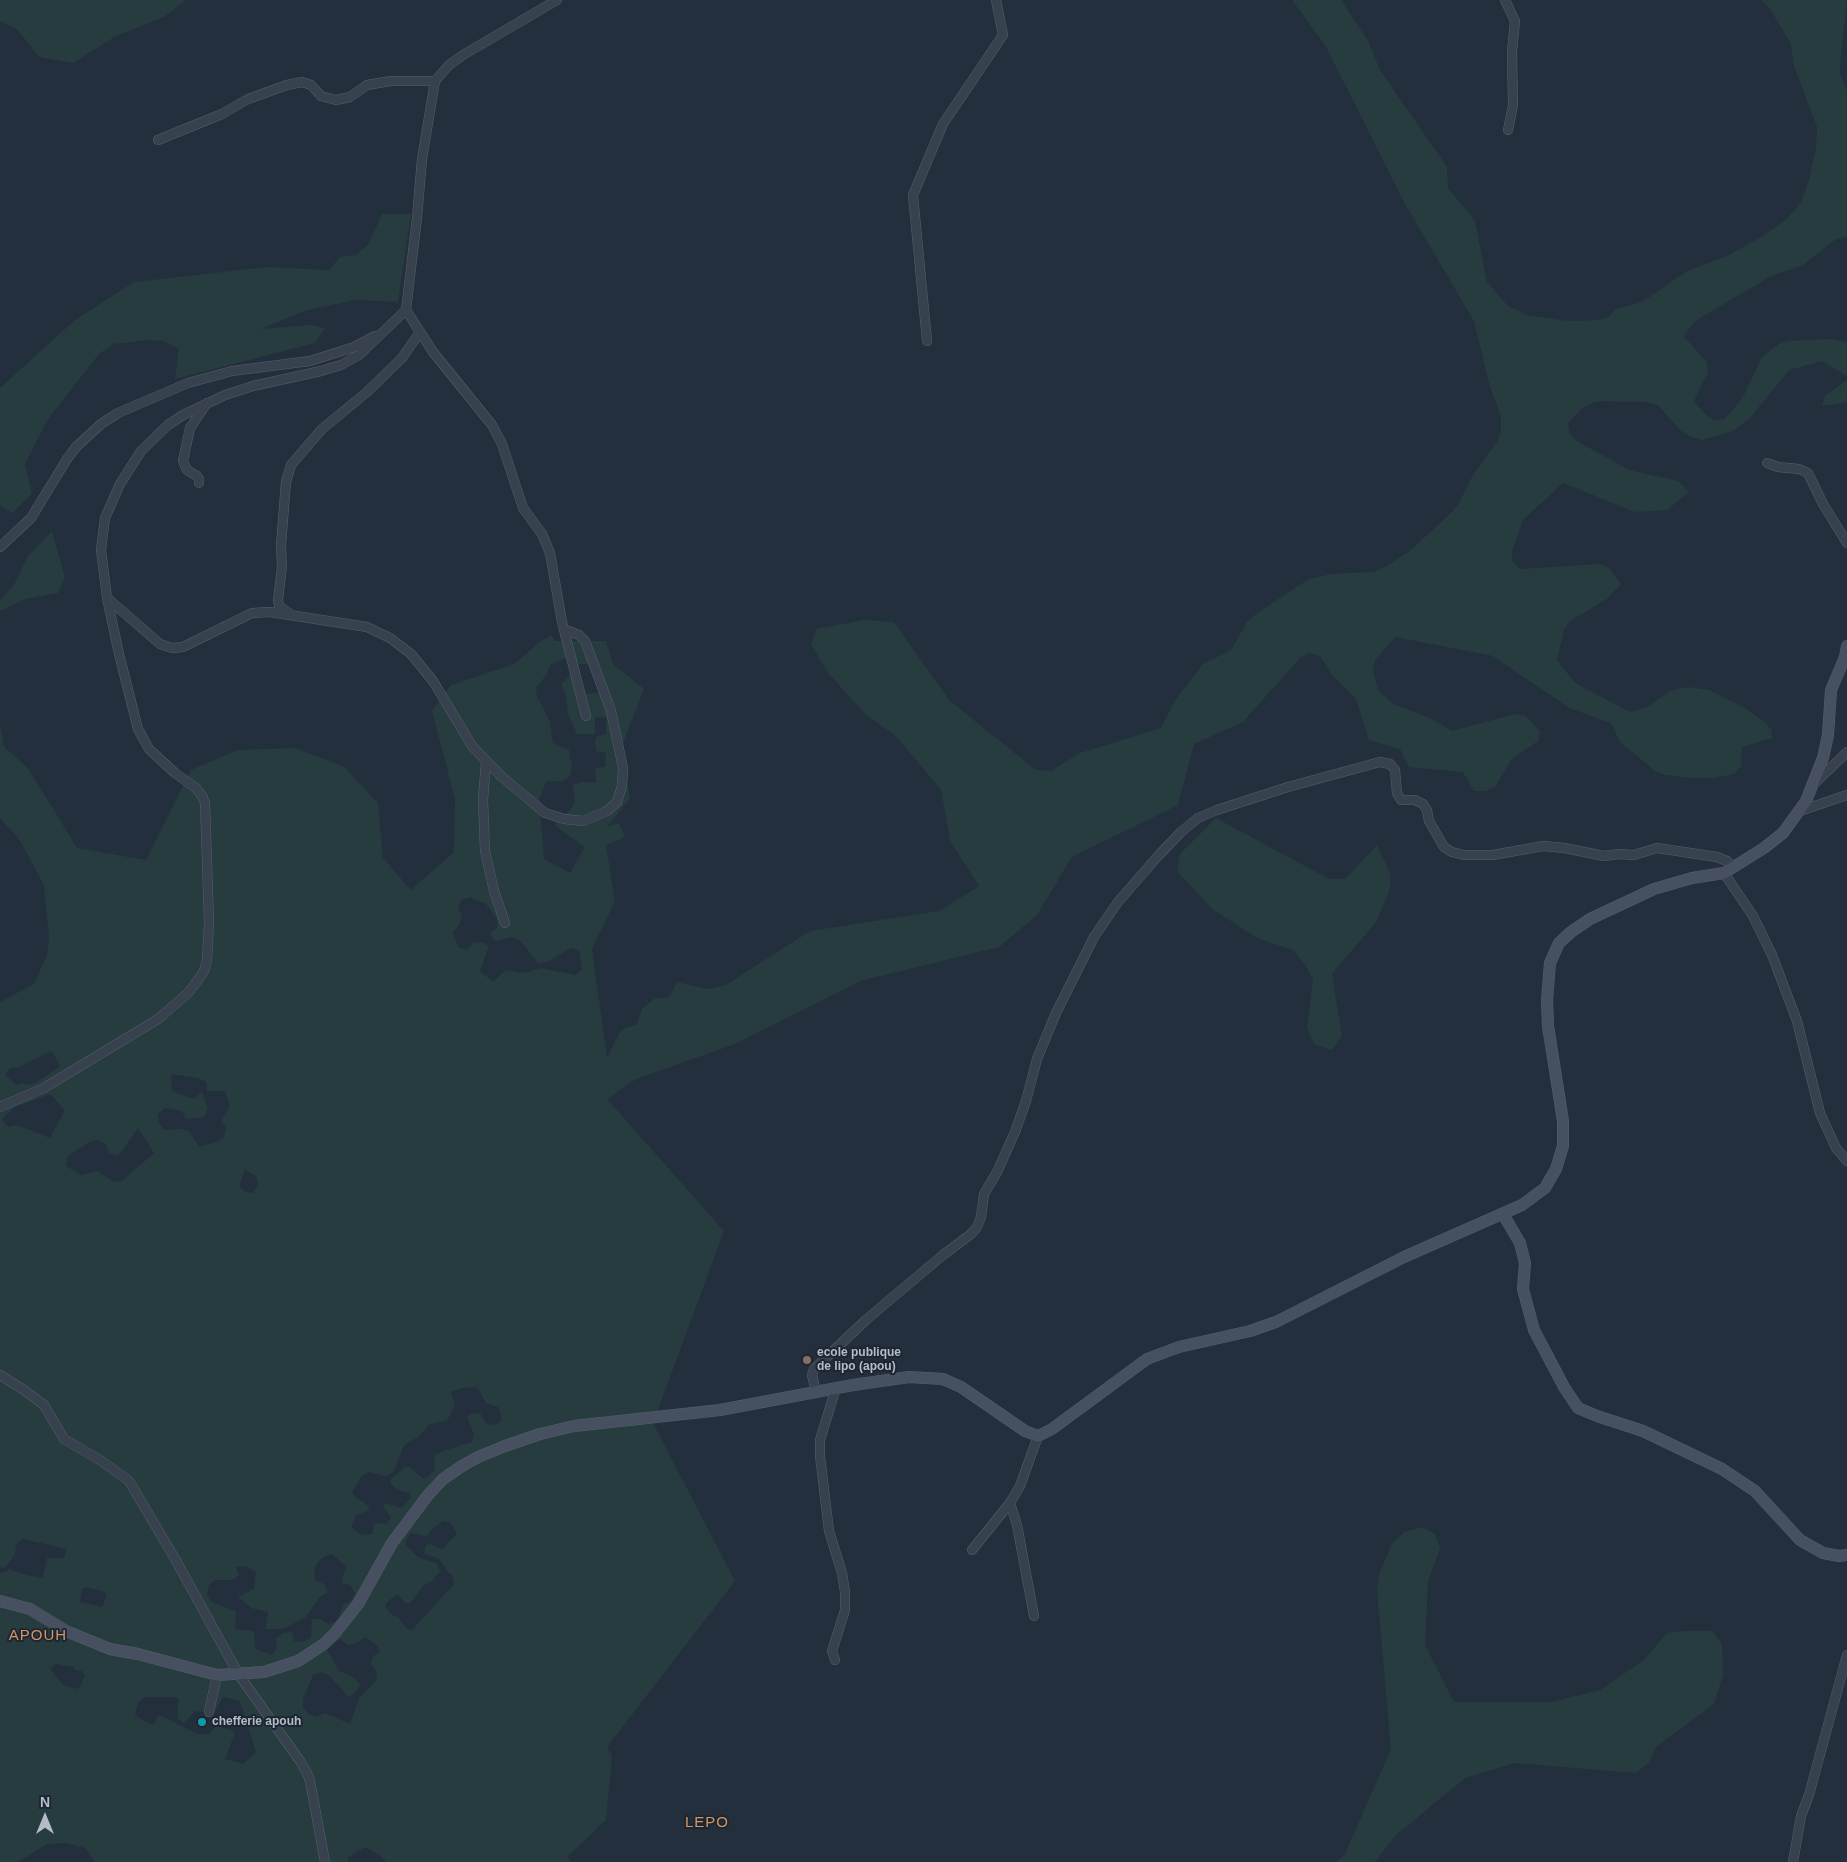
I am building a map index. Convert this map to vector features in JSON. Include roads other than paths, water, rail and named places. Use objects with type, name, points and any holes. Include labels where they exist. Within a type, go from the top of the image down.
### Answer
[{"type":"street","points":[[0,1107],[44,1088],[158,1019],[188,993],[204,971],[207,960],[210,922],[205,803],[196,788],[159,759],[149,749],[141,736],[130,698],[107,598],[101,550],[105,518],[120,484],[141,451],[168,425],[207,403],[253,386],[341,365],[359,355],[406,310],[422,159],[435,81],[463,55],[557,0]]},
{"type":"street","points":[[927,341],[913,195],[943,124],[1003,34],[996,0]]},
{"type":"street","points":[[1505,0],[1515,21],[1512,52],[1514,105],[1508,130]]},
{"type":"street","points":[[158,140],[222,114],[248,99],[302,82],[311,84],[321,96],[336,100],[350,97],[367,85],[391,81],[435,81]]},
{"type":"street","points":[[406,310],[437,358],[492,425],[502,444],[523,508],[542,534],[550,553],[562,622],[566,630],[586,716]]},
{"type":"street","points":[[0,547],[31,518],[76,447],[100,424],[118,413],[188,383],[232,371],[310,361],[354,347],[386,330]]},
{"type":"street","points":[[292,615],[282,608],[278,600],[282,567],[283,516],[289,469],[322,429],[367,392],[402,358],[420,332]]},
{"type":"street","points":[[199,483],[197,476],[187,470],[183,461],[190,428],[207,403]]},
{"type":"street","points":[[1767,463],[1778,468],[1799,469],[1808,473],[1847,543]]},
{"type":"street","points":[[107,598],[160,644],[172,648],[183,647],[252,613],[270,612],[366,627],[390,638],[411,654],[433,681],[472,746],[486,761],[545,813],[564,819],[583,821],[607,811],[617,802],[622,786],[623,768],[611,711],[585,641],[579,635],[566,630]]},
{"type":"street","points":[[0,1601],[30,1610],[66,1631],[110,1650],[138,1654],[217,1676],[264,1672],[284,1667],[298,1661],[324,1644],[335,1633],[358,1604],[392,1543],[428,1494],[443,1479],[478,1457],[532,1437],[574,1426],[720,1410],[836,1388],[909,1377],[943,1379],[961,1387],[1025,1432],[1038,1436],[1052,1429],[1147,1359],[1179,1347],[1250,1331],[1276,1322],[1404,1257],[1522,1205],[1545,1188],[1556,1170],[1563,1146],[1563,1121],[1548,1026],[1547,1000],[1550,963],[1559,943],[1590,919],[1654,889],[1729,870],[1764,848],[1783,833],[1800,811],[1823,758],[1828,735],[1832,690],[1845,657],[1847,646]]},
{"type":"street","points":[[1812,786],[1847,752]]},
{"type":"street","points":[[486,761],[484,800],[485,851],[505,923]]},
{"type":"street","points":[[816,1392],[812,1375],[814,1369],[867,1319],[971,1234],[977,1226],[981,1217],[984,1194],[997,1172],[1015,1132],[1026,1102],[1037,1058],[1056,1013],[1094,937],[1118,902],[1158,856],[1181,832],[1198,818],[1288,787],[1380,762],[1390,764],[1395,770],[1397,793],[1400,800],[1414,800],[1423,804],[1429,821],[1444,847],[1452,852],[1464,855],[1493,855],[1543,846],[1604,856],[1634,855],[1657,848],[1717,857],[1727,861],[1729,870],[1772,954],[1796,1021],[1820,1113],[1836,1148],[1847,1161]]},
{"type":"street","points":[[1800,811],[1847,794]]},
{"type":"street","points":[[1503,1214],[1520,1244],[1525,1263],[1524,1290],[1534,1330],[1564,1387],[1578,1408],[1643,1431],[1722,1469],[1755,1492],[1800,1540],[1823,1553],[1839,1556],[1847,1555]]},
{"type":"street","points":[[0,1375],[44,1405],[64,1439],[100,1460],[129,1481],[174,1557],[239,1675],[300,1761],[310,1781],[325,1862]]},
{"type":"street","points":[[835,1660],[832,1651],[845,1610],[845,1592],[842,1573],[830,1531],[820,1456],[820,1440],[836,1388]]},
{"type":"street","points":[[972,1550],[1010,1503],[1024,1478],[1038,1436]]},
{"type":"street","points":[[1010,1503],[1017,1525],[1034,1616]]},
{"type":"street","points":[[1794,1862],[1801,1816],[1809,1795],[1847,1655]]},
{"type":"street","points":[[209,1712],[217,1676]]},
{"type":"place","name":"ecole publique de lipo (apou)","points":[[807,1360]]},
{"type":"place","name":"chefferie apouh","points":[[202,1722]]},
{"type":"district","name":"APOUH","points":[[38,1636]]},
{"type":"district","name":"LEPO","points":[[707,1823]]}]
